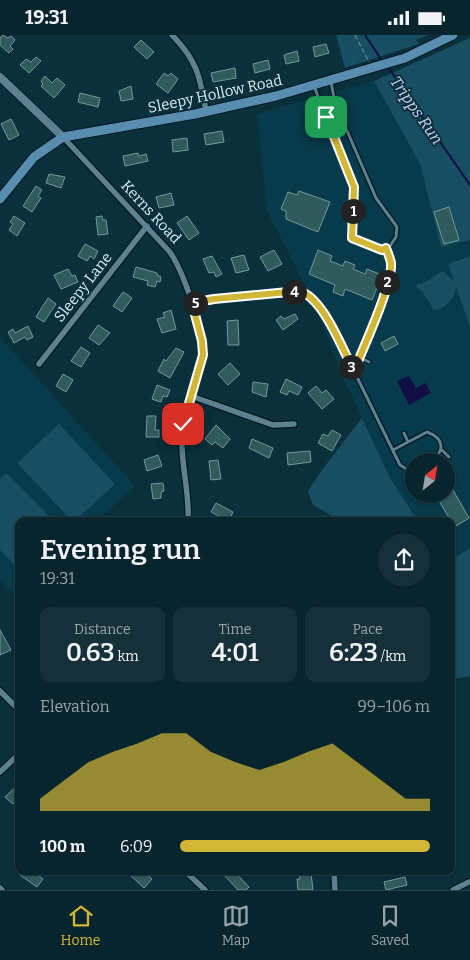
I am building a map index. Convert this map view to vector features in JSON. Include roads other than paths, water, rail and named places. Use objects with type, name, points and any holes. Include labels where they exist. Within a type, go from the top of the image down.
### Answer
[{"type":"main road","name":"Sleepy Hollow Road","points":[[0,199],[34,157],[63,137],[276,96],[405,58],[453,35]]},
{"type":"street","points":[[172,35],[186,49],[195,64],[206,111]]},
{"type":"street","name":"Kerns Road","points":[[0,77],[63,137],[147,225],[175,258],[192,303],[204,346],[201,366],[182,433],[188,517]]},
{"type":"street","name":"Sleepy Lane","points":[[39,364],[147,225]]},
{"type":"street","points":[[192,303],[214,299],[299,291]]},
{"type":"street","points":[[191,396],[273,425],[294,424]]},
{"type":"street","points":[[0,691],[15,706]]},
{"type":"street","points":[[0,771],[15,758]]},
{"type":"street","points":[[190,875],[205,890]]},
{"type":"street","points":[[334,875],[335,890]]},
{"type":"street","points":[[453,890],[470,881]]},
{"type":"lane","points":[[314,85],[354,187],[352,238],[382,250],[390,246],[396,237],[397,227],[376,198],[335,103],[331,80]]},
{"type":"lane","points":[[354,371],[390,275],[391,264],[386,248]]},
{"type":"lane","points":[[299,291],[309,295],[320,308],[354,371],[400,465],[405,468]]},
{"type":"lane","points":[[359,357],[369,362]]},
{"type":"lane","points":[[393,450],[427,432],[435,435],[441,442],[442,450],[445,453]]},
{"type":"lane","points":[[404,433],[408,442]]},
{"type":"waterway","name":"Tripps Run","points":[[365,35],[383,62]]},
{"type":"waterway","name":"Tripps Run","points":[[388,67],[470,185]]}]
